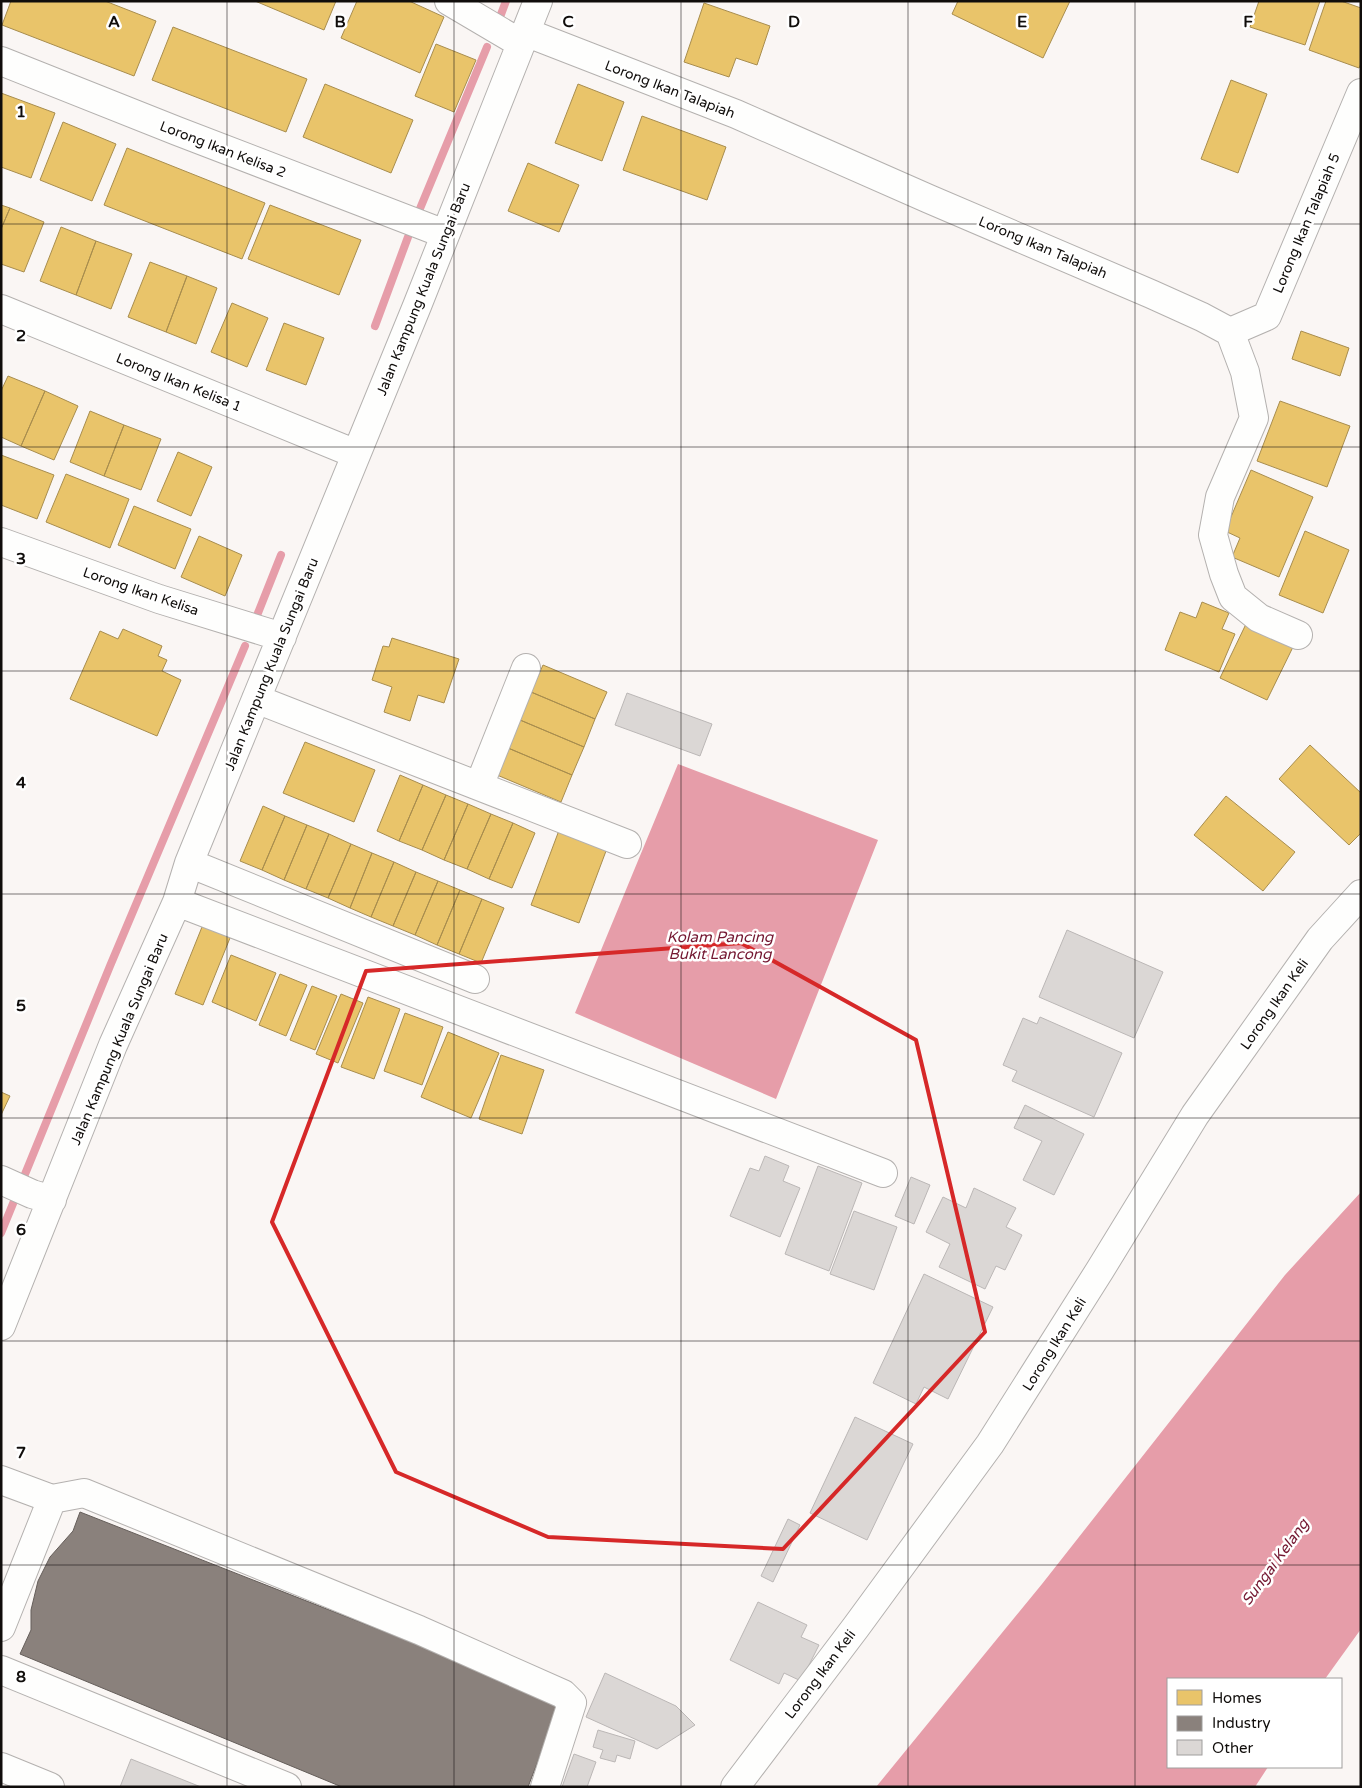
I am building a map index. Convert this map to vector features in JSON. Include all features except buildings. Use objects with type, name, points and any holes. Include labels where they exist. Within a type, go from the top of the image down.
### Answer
[{"type":"street","name":"Lorong Ikan Talapiah","points":[[449,1],[523,38],[736,114],[1151,294],[1230,332]]},
{"type":"street","name":"Jalan Kampung Kuala Sungai Baru","points":[[2,1319],[23,1190],[113,1045],[177,902],[189,863],[538,1]]},
{"type":"street","name":"Lorong Ikan Kelisa 2","points":[[1,61],[445,234]]},
{"type":"street","name":"Lorong Ikan Talapiah 5","points":[[1230,332],[1267,316],[1361,93]]},
{"type":"street","name":"Lorong Ikan Kelisa 1","points":[[1,309],[356,454]]},
{"type":"street","points":[[1230,332],[1245,372],[1254,418],[1220,497],[1213,535],[1233,598],[1259,618],[1298,634]]},
{"type":"street","name":"Lorong Ikan Kelisa","points":[[1,542],[159,599],[282,637]]},
{"type":"street","points":[[479,786],[526,668]]},
{"type":"street","points":[[256,699],[627,844]]},
{"type":"street","points":[[189,863],[475,979]]},
{"type":"street","name":"Lorong Ikan Keli","points":[[735,1787],[862,1619],[990,1444],[1195,1115],[1320,939],[1361,894]]},
{"type":"street","points":[[177,902],[883,1173]]},
{"type":"street","points":[[1,1480],[52,1499],[84,1493],[419,1630],[563,1694],[572,1703],[545,1787]]},
{"type":"street","points":[[1,1627],[52,1499]]},
{"type":"street","points":[[1,1670],[288,1787]]},
{"type":"street","points":[[1,1767],[50,1787]]},
{"type":"highlighted area","points":[[741,943],[916,1040],[985,1332],[783,1549],[548,1537],[396,1472],[272,1222],[366,971]]},
{"type":"water","name":"Kolam Pancing Bukit Lancong","points":[[678,764],[878,840],[776,1099],[575,1013]]},
{"type":"water","name":"Sungai Kelang","points":[[1361,1192],[1361,1629],[1326,1678],[1167,1678],[1167,1768],[1267,1768],[1255,1787],[876,1787],[1042,1584],[1285,1275]]},
{"type":"waterway","points":[[500,17],[506,1]]},
{"type":"waterway","points":[[419,211],[487,47]]},
{"type":"waterway","points":[[375,326],[408,237]]},
{"type":"waterway","points":[[254,623],[281,555]]},
{"type":"waterway","points":[[1,1233],[110,966],[245,646]]}]
